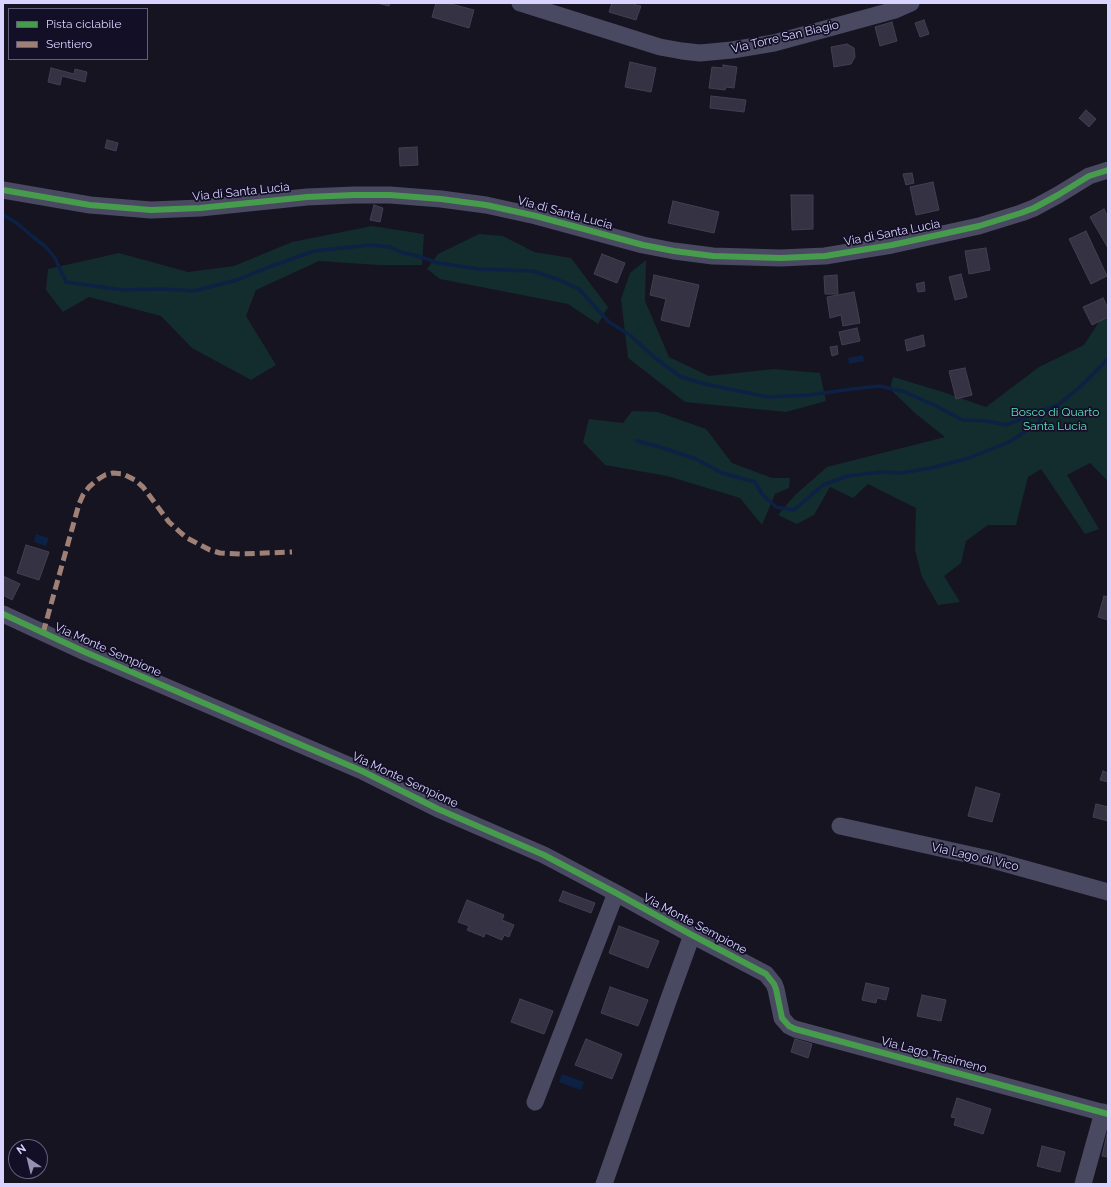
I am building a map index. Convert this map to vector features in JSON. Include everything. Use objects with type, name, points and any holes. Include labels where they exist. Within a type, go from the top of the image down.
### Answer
[{"type":"street","name":"Via Torre San Biagio","points":[[520,3],[660,47],[700,52],[732,50],[774,43],[895,10],[911,3]]},
{"type":"street","name":"Via di Santa Lucia","points":[[3,190],[84,204],[151,210],[194,208],[354,194],[441,199],[472,203],[564,222],[632,242],[674,252],[721,256],[781,258],[839,254],[979,226],[1034,208],[1089,176],[1108,170]]},
{"type":"street","name":"Via Monte Sempione","points":[[3,614],[85,652],[362,771],[438,809],[544,855],[763,972],[774,984],[777,995]]},
{"type":"street","name":"Via Lago di Vico","points":[[840,826],[989,859],[1108,892]]},
{"type":"street","points":[[535,1102],[616,893]]},
{"type":"street","points":[[604,1184],[692,935]]},
{"type":"street","name":"Via Lago Trasimeno","points":[[777,995],[782,1018],[795,1029],[1105,1113]]},
{"type":"street","points":[[1083,1184],[1105,1113]]},
{"type":"green space","points":[[372,226],[424,234],[422,265],[379,265],[319,261],[256,290],[246,316],[276,365],[251,380],[192,348],[161,316],[89,297],[63,312],[46,290],[48,269],[119,253],[188,272],[234,266],[292,242]]},
{"type":"green space","points":[[479,234],[503,236],[534,252],[571,258],[608,307],[598,324],[568,304],[440,279],[427,269],[438,254]]},
{"type":"green space","points":[[646,260],[645,301],[669,357],[709,376],[774,369],[820,373],[826,401],[786,412],[685,402],[628,358],[621,299],[630,273]]},
{"type":"green space","name":"Bosco di Quarto Santa Lucia","points":[[1108,308],[1108,481],[1090,463],[1067,475],[1099,529],[1085,534],[1041,469],[1028,477],[1016,525],[988,525],[966,541],[961,563],[944,576],[960,602],[938,605],[922,577],[915,550],[916,508],[868,484],[853,498],[830,487],[814,515],[797,524],[778,515],[795,495],[827,467],[945,437],[916,414],[890,389],[893,377],[986,407],[1039,367],[1084,345]]},
{"type":"green space","points":[[632,411],[658,412],[706,429],[732,463],[772,478],[790,478],[789,488],[775,494],[762,525],[740,498],[667,476],[605,465],[583,442],[589,419],[623,423]]},
{"type":"water","points":[[863,355],[864,361],[849,364],[848,358]]},
{"type":"water","points":[[36,534],[49,538],[46,546],[34,542]]},
{"type":"water","points":[[562,1074],[584,1082],[581,1090],[559,1082]]},
{"type":"building","points":[[377,3],[390,3],[389,6]]},
{"type":"building","points":[[436,3],[447,3],[474,10],[469,28],[432,17]]},
{"type":"building","points":[[612,3],[636,3],[635,5],[641,6],[636,20],[609,12]]},
{"type":"building","points":[[924,20],[929,34],[920,37],[915,23]]},
{"type":"building","points":[[892,22],[897,41],[880,46],[875,27]]},
{"type":"building","points":[[847,44],[854,48],[855,57],[851,64],[834,67],[831,47]]},
{"type":"building","points":[[630,62],[656,68],[651,92],[625,87]]},
{"type":"building","points":[[723,65],[737,67],[734,88],[726,87],[725,90],[709,88],[712,67],[723,68]]},
{"type":"building","points":[[51,68],[74,74],[75,69],[87,72],[85,82],[62,76],[60,85],[48,82]]},
{"type":"building","points":[[711,96],[746,100],[744,112],[710,108]]},
{"type":"building","points":[[1086,110],[1096,119],[1089,127],[1079,118]]},
{"type":"building","points":[[107,140],[118,143],[116,151],[105,148]]},
{"type":"building","points":[[417,147],[418,165],[400,166],[399,148]]},
{"type":"building","points":[[912,173],[914,183],[906,185],[903,174]]},
{"type":"building","points":[[933,182],[939,210],[916,215],[910,187]]},
{"type":"building","points":[[791,195],[813,195],[813,229],[792,230]]},
{"type":"building","points":[[673,201],[719,212],[714,233],[668,223]]},
{"type":"building","points":[[374,205],[383,208],[380,222],[370,220]]},
{"type":"building","points":[[1104,209],[1108,217],[1108,248],[1090,217]]},
{"type":"building","points":[[1086,231],[1107,276],[1091,284],[1069,239]]},
{"type":"building","points":[[986,248],[990,270],[969,274],[965,251]]},
{"type":"building","points":[[602,254],[625,263],[617,283],[594,274]]},
{"type":"building","points":[[961,274],[967,297],[955,300],[949,277]]},
{"type":"building","points":[[654,275],[699,285],[689,327],[661,320],[666,299],[650,295]]},
{"type":"building","points":[[837,275],[838,294],[825,294],[824,276]]},
{"type":"building","points":[[924,282],[925,291],[918,292],[916,284]]},
{"type":"building","points":[[854,292],[860,323],[843,326],[841,315],[830,318],[827,297]]},
{"type":"building","points":[[1103,298],[1108,308],[1108,317],[1092,325],[1083,307]]},
{"type":"building","points":[[857,328],[860,341],[842,345],[839,332]]},
{"type":"building","points":[[923,335],[925,346],[907,351],[905,340]]},
{"type":"building","points":[[837,346],[838,354],[832,356],[830,347]]},
{"type":"building","points":[[965,368],[972,395],[956,399],[949,371]]},
{"type":"building","points":[[26,545],[49,552],[39,580],[17,573]]},
{"type":"building","points":[[3,576],[20,584],[12,600],[3,595]]},
{"type":"building","points":[[1104,596],[1108,597],[1108,620],[1098,617]]},
{"type":"building","points":[[1103,771],[1108,773],[1108,782],[1100,780]]},
{"type":"building","points":[[976,787],[1000,794],[992,822],[968,816]]},
{"type":"building","points":[[1096,804],[1108,807],[1108,821],[1093,817]]},
{"type":"building","points":[[563,891],[595,903],[591,913],[559,901]]},
{"type":"building","points":[[467,900],[504,915],[502,920],[514,925],[509,937],[504,935],[502,940],[485,933],[484,937],[467,930],[469,926],[458,922]]},
{"type":"building","points":[[619,926],[659,941],[648,968],[609,953]]},
{"type":"building","points":[[866,983],[889,988],[886,1000],[877,998],[876,1003],[862,1000]]},
{"type":"building","points":[[610,987],[648,1000],[638,1026],[601,1013]]},
{"type":"building","points":[[922,995],[946,1000],[941,1021],[917,1016]]},
{"type":"building","points":[[520,999],[553,1011],[544,1034],[511,1022]]},
{"type":"building","points":[[586,1039],[622,1054],[612,1079],[575,1065]]},
{"type":"building","points":[[795,1039],[812,1044],[808,1058],[791,1052]]},
{"type":"building","points":[[957,1098],[991,1109],[983,1134],[954,1125],[956,1118],[951,1117]]},
{"type":"building","points":[[1108,1134],[1108,1157],[1102,1156]]},
{"type":"building","points":[[1042,1146],[1065,1152],[1060,1172],[1037,1166]]},
{"type":"waterway","points":[[3,215],[18,224],[45,246],[55,258],[66,282],[123,290],[163,289],[193,291],[237,280],[314,251],[370,245],[390,247],[403,253],[439,263],[478,269],[533,271],[579,289],[609,322],[630,335],[654,357],[681,377],[705,384],[768,397],[810,395],[880,386],[905,392],[963,420],[987,421],[1006,425],[1058,405],[1080,387],[1108,359]]},
{"type":"waterway","points":[[637,441],[696,459],[722,473],[755,482],[762,494],[776,507],[794,510],[823,485],[847,476],[881,472],[900,473],[931,468],[969,458],[1009,442],[1038,423],[1045,411]]},
{"type":"marked path","points":[[43,633],[79,504],[89,487],[105,475],[113,473],[123,474],[135,480],[143,487],[169,522],[187,538],[210,550],[220,553],[240,554],[292,552]]},
{"type":"cycle path","points":[[3,190],[90,205],[151,210],[200,208],[307,197],[354,195],[390,195],[441,199],[486,205],[536,216],[643,245],[674,251],[713,256],[781,258],[825,256],[892,245],[979,226],[1034,208],[1089,176],[1108,170]]},
{"type":"cycle path","points":[[3,614],[85,652],[362,771],[438,809],[544,855],[766,974],[776,989],[782,1018],[789,1026],[795,1029],[1108,1114]]}]
